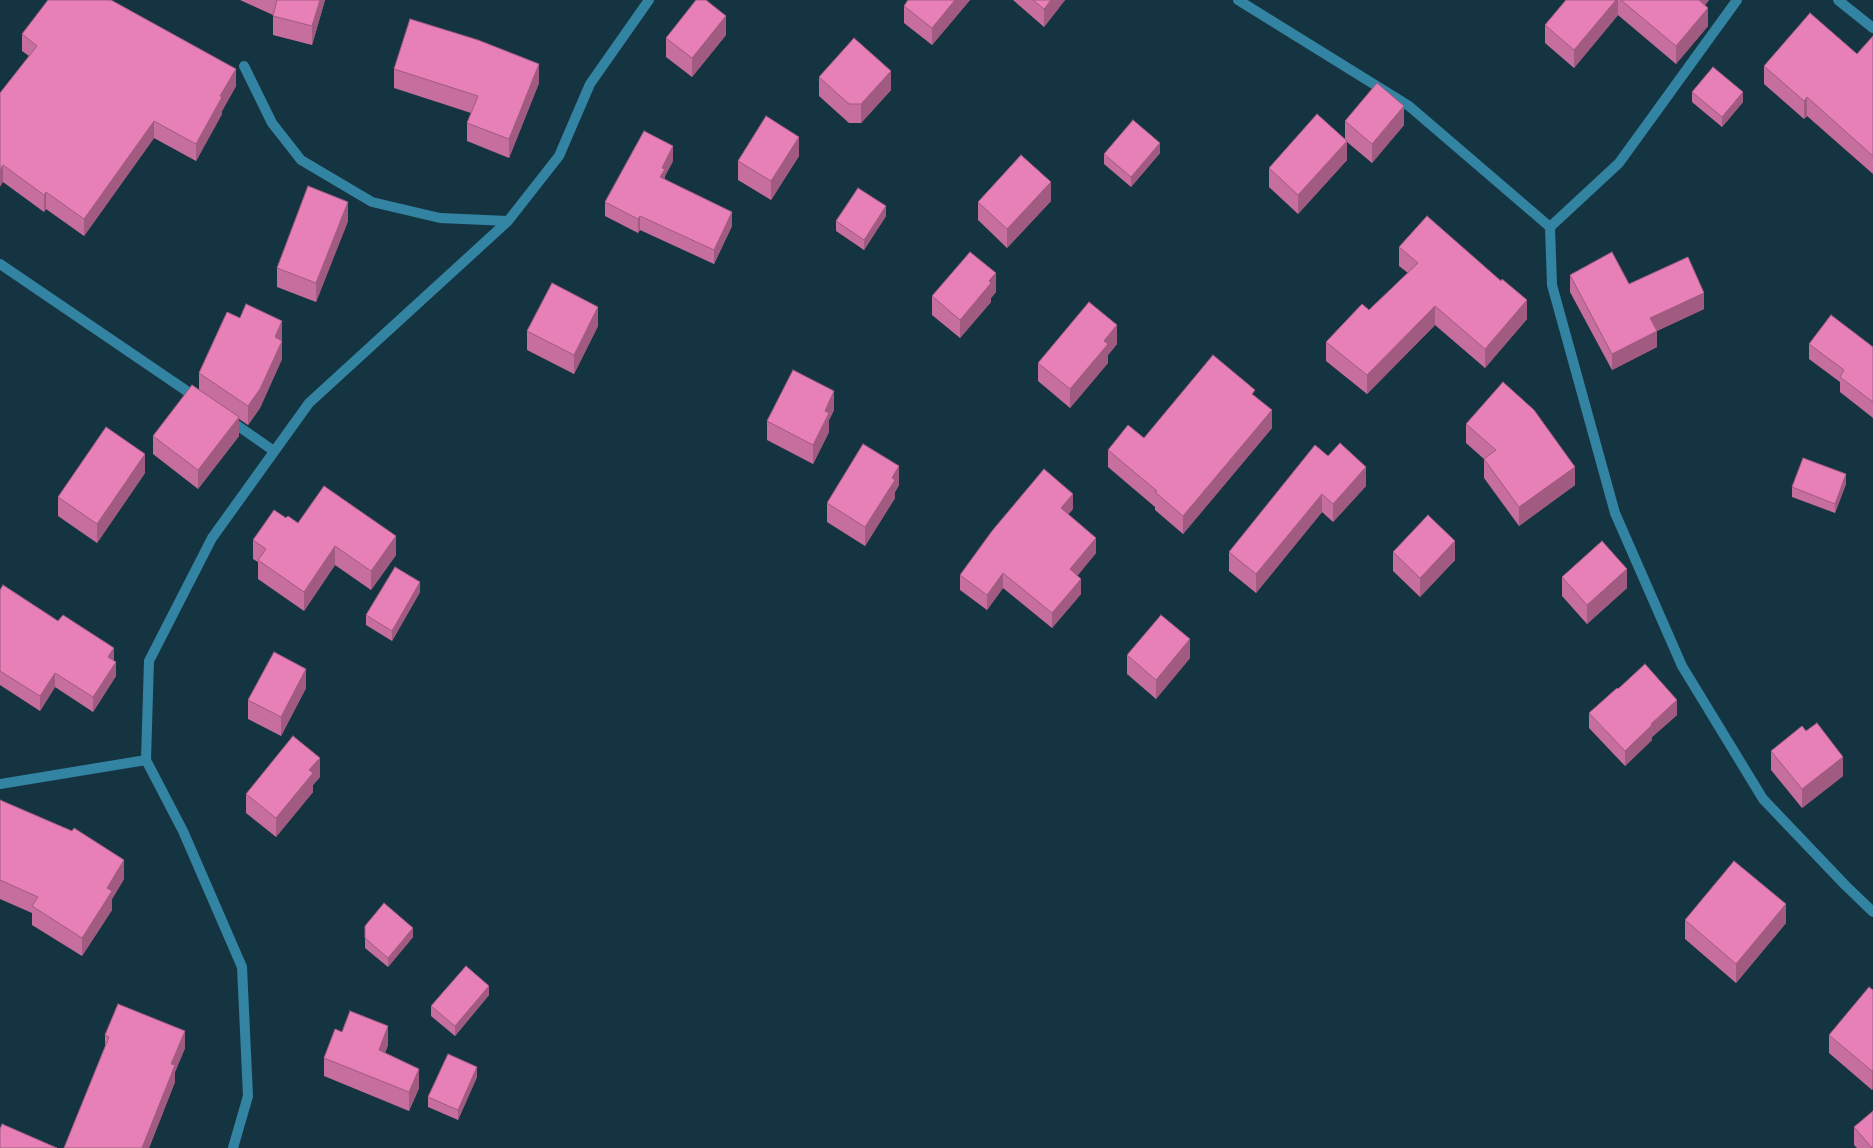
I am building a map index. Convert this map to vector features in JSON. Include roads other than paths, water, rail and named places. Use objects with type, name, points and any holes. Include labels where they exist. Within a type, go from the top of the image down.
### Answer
[{"type":"street","points":[[233,1148],[248,1096],[242,967],[184,831],[146,760],[150,662],[212,538],[309,403],[508,221],[558,156],[590,84],[649,0]]},
{"type":"street","points":[[1238,0],[1409,106],[1550,227],[1552,285],[1615,513],[1682,666],[1764,799],[1873,912]]},
{"type":"street","points":[[1550,227],[1619,163],[1737,0]]},
{"type":"street","points":[[1838,0],[1873,28]]},
{"type":"street","points":[[244,66],[272,123],[300,160],[372,202],[440,218],[508,221]]},
{"type":"street","points":[[0,264],[202,401]]},
{"type":"street","points":[[218,412],[274,451]]},
{"type":"street","points":[[0,784],[146,760]]}]
